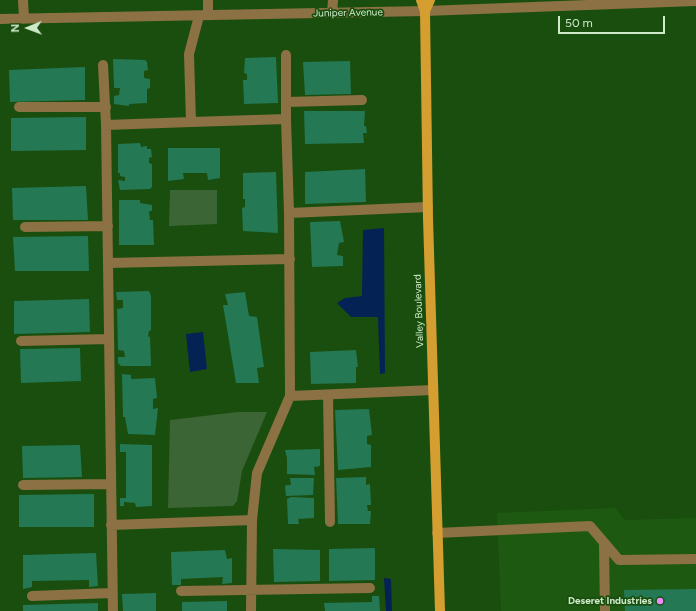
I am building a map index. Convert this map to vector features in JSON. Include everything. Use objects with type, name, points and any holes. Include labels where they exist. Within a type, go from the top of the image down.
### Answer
[{"type":"main road","name":"Valley Boulevard","points":[[421,0],[425,11],[428,207],[440,611]]},
{"type":"main road","name":"Valley Boulevard","points":[[425,11],[430,0]]},
{"type":"street","points":[[23,0],[24,19]]},
{"type":"street","points":[[191,122],[189,54],[204,16],[208,0]]},
{"type":"street","points":[[332,13],[333,0]]},
{"type":"street","name":"Juniper Avenue","points":[[0,19],[425,11],[696,1]]},
{"type":"street","points":[[250,611],[252,520],[257,473],[290,396],[290,259],[286,119],[286,55]]},
{"type":"street","points":[[103,65],[106,107],[110,484],[113,611]]},
{"type":"street","points":[[286,102],[362,100]]},
{"type":"street","points":[[19,107],[106,107]]},
{"type":"street","points":[[106,125],[286,119]]},
{"type":"street","points":[[289,213],[428,207]]},
{"type":"street","points":[[25,227],[108,226]]},
{"type":"street","points":[[108,263],[290,259]]},
{"type":"street","points":[[21,341],[109,339]]},
{"type":"street","points":[[290,396],[433,390]]},
{"type":"street","points":[[328,394],[330,522]]},
{"type":"street","points":[[23,485],[110,484]]},
{"type":"street","points":[[111,525],[252,520]]},
{"type":"street","points":[[437,533],[590,526],[619,560],[696,559]]},
{"type":"street","points":[[604,544],[605,611]]},
{"type":"street","points":[[181,591],[370,588]]},
{"type":"street","points":[[32,596],[112,593]]},
{"type":"shaded area","points":[[170,190],[217,190],[217,224],[169,226]]},
{"type":"shaded area","points":[[238,412],[267,412],[242,471],[237,501],[233,506],[168,508],[170,420]]},
{"type":"shaded area","points":[[615,508],[625,520],[696,518],[696,611],[501,611],[497,513]]},
{"type":"water","points":[[384,228],[385,373],[380,374],[378,317],[351,317],[337,303],[345,298],[362,296],[363,230]]},
{"type":"water","points":[[203,332],[207,369],[190,372],[186,334]]},
{"type":"water","points":[[384,578],[391,579],[392,611],[386,611]]},
{"type":"building","points":[[276,57],[278,103],[244,104],[243,80],[247,80],[247,74],[244,73],[245,58]]},
{"type":"building","points":[[113,59],[145,60],[147,62],[148,70],[144,71],[144,78],[150,79],[150,88],[147,89],[147,103],[129,104],[129,106],[114,104],[114,96],[119,95],[120,88],[114,88]]},
{"type":"building","points":[[350,61],[351,94],[305,95],[303,62]]},
{"type":"building","points":[[85,67],[85,100],[10,102],[9,70]]},
{"type":"building","points":[[304,111],[365,111],[364,126],[366,126],[367,133],[363,133],[364,143],[305,144]]},
{"type":"building","points":[[86,117],[86,150],[11,151],[11,118]]},
{"type":"building","points":[[140,143],[141,147],[147,146],[147,149],[151,149],[152,157],[149,158],[149,163],[152,164],[152,187],[150,189],[120,190],[118,180],[125,181],[125,177],[120,176],[120,173],[118,173],[118,144]]},
{"type":"building","points":[[168,148],[220,148],[220,178],[208,180],[207,173],[183,173],[184,179],[168,181]]},
{"type":"building","points":[[365,169],[366,202],[305,204],[305,172]]},
{"type":"building","points":[[276,172],[278,233],[243,231],[242,208],[245,207],[245,199],[243,199],[243,173]]},
{"type":"building","points":[[86,186],[88,220],[13,220],[12,188]]},
{"type":"building","points":[[119,200],[140,200],[140,203],[152,205],[152,211],[149,211],[150,220],[153,220],[154,245],[119,245]]},
{"type":"building","points":[[340,221],[344,242],[339,243],[337,255],[343,256],[343,266],[312,267],[310,222]]},
{"type":"building","points":[[88,236],[89,271],[15,271],[13,237]]},
{"type":"building","points":[[149,291],[151,296],[151,330],[149,331],[148,336],[150,337],[151,366],[121,366],[118,363],[118,357],[125,357],[124,351],[118,350],[117,309],[123,308],[123,300],[117,300],[116,292]]},
{"type":"building","points":[[245,292],[249,316],[257,317],[264,367],[257,368],[259,383],[236,383],[223,305],[228,305],[225,294]]},
{"type":"building","points":[[89,299],[90,332],[14,334],[14,301]]},
{"type":"building","points":[[80,348],[81,381],[21,383],[20,349]]},
{"type":"building","points":[[356,350],[358,367],[356,367],[356,383],[311,384],[310,352]]},
{"type":"building","points":[[122,374],[131,375],[131,379],[155,378],[157,398],[153,399],[153,409],[158,408],[155,435],[128,434],[125,417],[123,417]]},
{"type":"building","points":[[369,409],[372,435],[367,436],[367,444],[371,445],[371,467],[338,470],[335,410]]},
{"type":"building","points":[[120,444],[152,445],[152,506],[136,507],[135,503],[124,502],[124,506],[120,506],[120,498],[126,498],[126,452],[120,452]]},
{"type":"building","points":[[80,445],[82,477],[23,478],[22,446]]},
{"type":"building","points":[[320,449],[320,466],[314,467],[315,475],[287,474],[287,458],[285,450]]},
{"type":"building","points":[[366,477],[366,485],[370,484],[371,505],[367,505],[368,511],[371,511],[370,524],[338,524],[336,478]]},
{"type":"building","points":[[290,478],[314,478],[313,495],[286,496],[285,487],[286,485],[291,485]]},
{"type":"building","points":[[94,494],[94,527],[19,527],[19,495]]},
{"type":"building","points":[[291,497],[314,498],[314,518],[298,519],[299,524],[288,524],[287,499]]},
{"type":"building","points":[[375,548],[375,580],[329,581],[329,549]]},
{"type":"building","points":[[273,549],[320,550],[320,581],[274,582]]},
{"type":"building","points":[[225,550],[227,559],[232,558],[232,583],[222,584],[223,577],[181,579],[181,585],[172,585],[171,552]]},
{"type":"building","points":[[96,553],[98,586],[89,587],[89,580],[32,581],[32,587],[23,589],[23,555]]},
{"type":"building","name":"Deseret Industries","points":[[696,589],[696,611],[625,611],[624,590]]},
{"type":"building","points":[[156,593],[156,611],[123,611],[122,594]]},
{"type":"building","points":[[372,596],[379,596],[380,611],[325,611],[324,603],[372,602]]},
{"type":"building","points":[[227,601],[227,611],[182,611],[182,602]]},
{"type":"building","points":[[98,603],[98,611],[23,611],[23,605]]},
{"type":"place","name":"Deseret Industries","points":[[660,601]]}]
